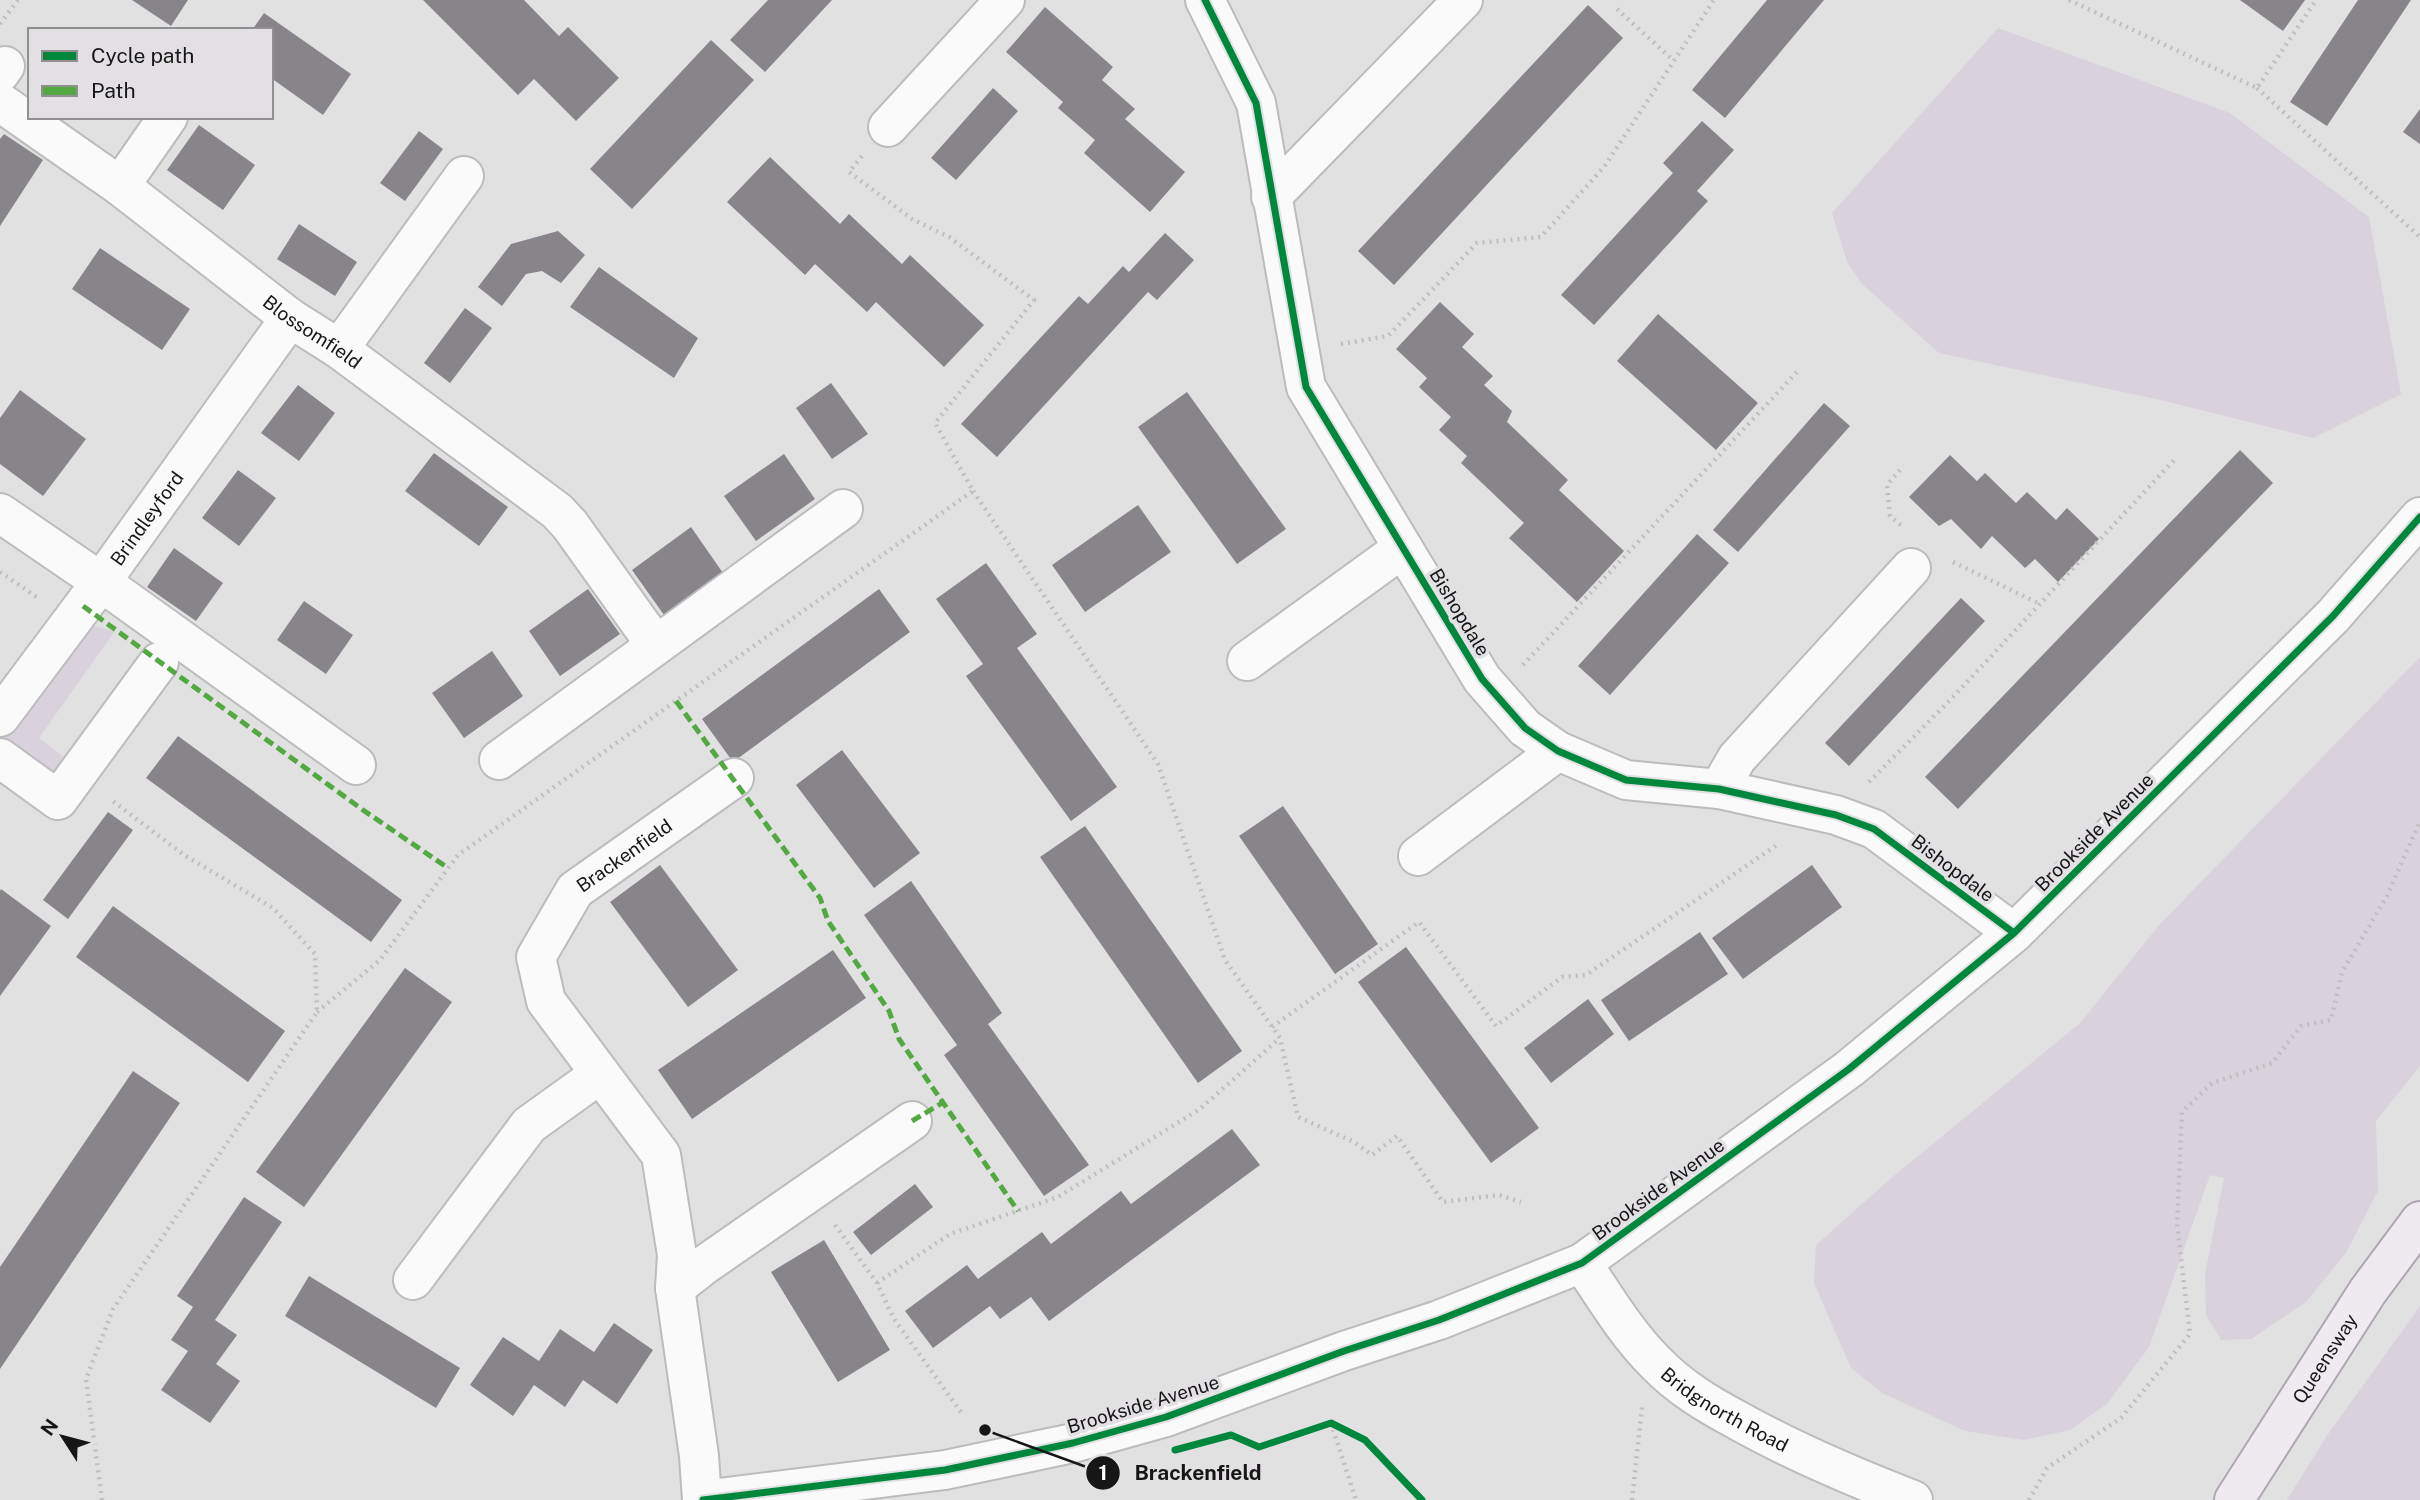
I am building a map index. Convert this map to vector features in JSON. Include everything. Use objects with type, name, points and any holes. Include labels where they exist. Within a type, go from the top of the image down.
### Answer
[{"type":"main road","name":"Queensway","points":[[2234,1500],[2368,1291],[2420,1220]]},
{"type":"street","points":[[888,127],[1006,0]]},
{"type":"street","name":"Bishopdale","points":[[1205,0],[1256,103],[1306,387],[1482,679],[1525,728],[1559,751],[1626,780],[1719,789],[1836,815],[1874,829],[2014,933]]},
{"type":"street","points":[[1271,197],[1463,0]]},
{"type":"street","name":"Blossomfield","points":[[2,80],[28,108]]},
{"type":"street","name":"Blossomfield","points":[[38,119],[68,152],[120,186],[290,318],[339,349],[556,511],[570,526],[655,644]]},
{"type":"street","points":[[120,186],[167,119]]},
{"type":"street","points":[[339,349],[464,176]]},
{"type":"street","name":"Brindleyford","points":[[0,717],[101,582],[290,318]]},
{"type":"street","points":[[499,760],[843,509]]},
{"type":"street","points":[[0,513],[356,765]]},
{"type":"street","name":"Brookside Avenue","points":[[702,1500],[945,1470],[1073,1443],[1166,1417],[1344,1350],[1439,1320],[1582,1263],[1849,1069],[2014,933],[2333,616],[2420,517]]},
{"type":"street","points":[[1247,660],[1404,548]]},
{"type":"street","points":[[1719,789],[1737,758],[1911,568]]},
{"type":"street","points":[[0,758],[58,800],[159,662]]},
{"type":"street","points":[[1418,856],[1559,751]]},
{"type":"street","name":"Brackenfield","points":[[702,1500],[699,1456],[675,1288],[677,1255],[661,1155],[546,1001],[537,957],[575,890],[734,778]]},
{"type":"street","points":[[413,1280],[529,1125],[600,1074]]},
{"type":"street","points":[[675,1288],[703,1265],[912,1121]]},
{"type":"street","name":"Bridgnorth Road","points":[[1582,1263],[1634,1340],[1692,1395],[1744,1424],[1864,1482],[1913,1500]]},
{"type":"path","points":[[0,24],[18,0]]},
{"type":"path","points":[[1299,352],[1388,336],[1477,243],[1541,237],[1604,167],[1714,0]]},
{"type":"path","points":[[2069,0],[2257,88],[2420,237]]},
{"type":"path","points":[[2257,88],[2316,0]]},
{"type":"path","points":[[1617,9],[1674,61]]},
{"type":"path","points":[[1496,694],[1797,372]]},
{"type":"path","points":[[973,491],[1158,764],[1225,960],[1280,1038],[1298,1118],[1354,1142],[1372,1155],[1397,1136],[1443,1202],[1499,1195],[1521,1202]]},
{"type":"path","points":[[77,774],[184,855],[274,908],[315,954],[317,1012],[113,1309],[86,1379],[102,1500]]},
{"type":"path","points":[[2029,1500],[2047,1468],[2121,1418],[2190,1334],[2176,1224],[2182,1112],[2212,1083],[2272,1063],[2301,1026],[2331,1020],[2342,972],[2387,897],[2420,821]]},
{"type":"path","points":[[877,1283],[950,1234],[1058,1197],[1200,1109],[1280,1038]]},
{"type":"path","points":[[812,1191],[877,1283],[894,1319],[963,1415]]},
{"type":"path","points":[[1632,1500],[1648,1355]]},
{"type":"path","points":[[1331,1423],[1356,1500]]},
{"type":"path","points":[[1319,1427],[1331,1423],[1342,1429]]},
{"type":"shaded area","points":[[1998,28],[2230,113],[2369,217],[2401,394],[2313,438],[2156,399],[1939,353],[1862,284],[1847,262],[1832,213]]},
{"type":"shaded area","points":[[70,621],[115,631],[39,738],[80,769],[58,800],[0,758],[0,717]]},
{"type":"shaded area","points":[[2420,657],[2420,1066],[2376,1121],[2378,1191],[2346,1253],[2306,1302],[2251,1339],[2221,1340],[2206,1315],[2205,1274],[2224,1178],[2210,1175],[2149,1347],[2107,1404],[2070,1430],[2024,1440],[1965,1431],[1882,1393],[1851,1368],[1814,1283],[1816,1245],[1889,1180],[2080,1023],[2160,924]]},
{"type":"shaded area","points":[[2420,1306],[2420,1500],[2287,1500],[2326,1437]]},
{"type":"building","points":[[132,0],[188,0],[171,26]]},
{"type":"building","points":[[423,0],[524,0],[559,36],[568,27],[619,78],[576,121],[534,79],[518,95]]},
{"type":"building","points":[[768,0],[832,0],[765,72],[730,40]]},
{"type":"building","points":[[1767,0],[1824,0],[1725,118],[1692,90]]},
{"type":"building","points":[[2240,0],[2305,0],[2283,31]]},
{"type":"building","points":[[2358,0],[2411,0],[2327,126],[2290,102]]},
{"type":"building","points":[[1588,5],[1623,38],[1394,285],[1358,251]]},
{"type":"building","points":[[1045,7],[1113,67],[1102,80],[1135,109],[1125,119],[1185,172],[1150,212],[1084,153],[1095,140],[1058,108],[1063,102],[1006,52]]},
{"type":"building","points":[[264,13],[351,74],[323,115],[273,79],[273,28],[253,28]]},
{"type":"building","points":[[711,40],[754,80],[632,209],[590,169]]},
{"type":"building","points":[[993,88],[1018,111],[956,180],[931,158]]},
{"type":"building","points":[[2420,109],[2420,144],[2403,132]]},
{"type":"building","points":[[1702,121],[1734,150],[1697,191],[1708,201],[1594,325],[1561,295],[1673,173],[1663,163]]},
{"type":"building","points":[[199,125],[255,165],[223,210],[167,170]]},
{"type":"building","points":[[419,131],[443,149],[405,201],[380,183]]},
{"type":"building","points":[[4,134],[43,160],[0,226],[0,139]]},
{"type":"building","points":[[770,157],[840,224],[849,214],[902,264],[910,255],[984,325],[944,367],[876,302],[867,312],[815,264],[805,275],[727,202]]},
{"type":"building","points":[[299,224],[357,262],[335,296],[277,259]]},
{"type":"building","points":[[558,231],[585,255],[561,283],[542,271],[526,274],[502,306],[478,287],[511,244]]},
{"type":"building","points":[[1165,233],[1194,260],[1157,300],[1148,292],[997,457],[961,424],[1079,296],[1088,304],[1123,266],[1129,272]]},
{"type":"building","points":[[100,248],[190,309],[162,350],[72,289]]},
{"type":"building","points":[[599,267],[698,338],[674,378],[570,307]]},
{"type":"building","points":[[1440,302],[1474,334],[1462,347],[1493,376],[1484,385],[1512,411],[1507,422],[1568,480],[1559,490],[1624,551],[1577,602],[1509,538],[1524,523],[1461,463],[1467,456],[1439,430],[1451,417],[1419,387],[1427,378],[1396,349]]},
{"type":"building","points":[[465,308],[492,328],[450,383],[424,363]]},
{"type":"building","points":[[1658,314],[1758,403],[1716,450],[1617,361]]},
{"type":"building","points":[[831,383],[868,434],[832,459],[796,408]]},
{"type":"building","points":[[298,385],[335,413],[299,461],[261,433]]},
{"type":"building","points":[[20,390],[86,439],[43,496],[0,464],[0,418]]},
{"type":"building","points":[[1187,392],[1286,529],[1237,564],[1138,427]]},
{"type":"building","points":[[1824,403],[1850,426],[1738,552],[1713,530]]},
{"type":"building","points":[[2240,450],[2273,483],[1958,809],[1925,777]]},
{"type":"building","points":[[434,453],[508,507],[479,546],[405,491]]},
{"type":"building","points":[[784,454],[815,499],[756,541],[724,496]]},
{"type":"building","points":[[1950,455],[1977,481],[1985,473],[2016,503],[2027,492],[2056,520],[2067,508],[2099,539],[2058,582],[2035,559],[2025,568],[1992,536],[1981,549],[1951,519],[1939,526],[1909,497]]},
{"type":"building","points":[[238,470],[276,498],[239,546],[202,518]]},
{"type":"building","points":[[1138,505],[1171,552],[1085,612],[1052,565]]},
{"type":"building","points":[[691,527],[723,573],[664,615],[632,570]]},
{"type":"building","points":[[1697,534],[1729,563],[1610,695],[1578,666]]},
{"type":"building","points":[[174,548],[223,583],[196,621],[147,587]]},
{"type":"building","points":[[986,563],[1037,634],[1017,648],[1117,787],[1071,821],[966,676],[983,664],[936,599]]},
{"type":"building","points":[[588,589],[620,634],[560,676],[529,631]]},
{"type":"building","points":[[879,589],[910,632],[733,762],[702,719]]},
{"type":"building","points":[[1961,598],[1985,621],[1849,766],[1825,743]]},
{"type":"building","points":[[304,601],[353,635],[326,674],[277,640]]},
{"type":"building","points":[[492,651],[523,696],[464,738],[432,693]]},
{"type":"building","points":[[178,736],[402,900],[371,942],[146,778]]},
{"type":"building","points":[[842,750],[920,853],[874,888],[796,785]]},
{"type":"building","points":[[1283,806],[1378,944],[1335,974],[1239,836]]},
{"type":"building","points":[[108,812],[133,830],[68,919],[43,900]]},
{"type":"building","points":[[1085,826],[1242,1051],[1198,1083],[1040,857]]},
{"type":"building","points":[[660,865],[738,970],[688,1007],[610,902]]},
{"type":"building","points":[[1812,865],[1842,907],[1743,979],[1712,938]]},
{"type":"building","points":[[911,881],[1002,1013],[988,1024],[1089,1165],[1044,1196],[944,1055],[957,1045],[864,915]]},
{"type":"building","points":[[1,889],[51,926],[0,996],[0,891]]},
{"type":"building","points":[[113,906],[285,1031],[248,1082],[76,957]]},
{"type":"building","points":[[1700,932],[1728,974],[1629,1041],[1601,1000]]},
{"type":"building","points":[[1406,947],[1539,1128],[1491,1163],[1358,982]]},
{"type":"building","points":[[833,950],[866,998],[692,1119],[658,1070]]},
{"type":"building","points":[[405,968],[452,1002],[304,1207],[256,1172]]},
{"type":"building","points":[[1588,999],[1614,1034],[1551,1083],[1524,1048]]},
{"type":"building","points":[[133,1071],[180,1103],[0,1369],[0,1267]]},
{"type":"building","points":[[1232,1129],[1260,1165],[1049,1321],[1031,1297],[1000,1319],[990,1306],[933,1348],[905,1311],[967,1265],[978,1279],[1042,1232],[1051,1244],[1121,1191],[1131,1204]]},
{"type":"building","points":[[915,1184],[933,1207],[871,1255],[853,1232]]},
{"type":"building","points":[[244,1197],[282,1222],[215,1320],[237,1335],[216,1364],[240,1381],[210,1423],[161,1390],[188,1351],[171,1340],[193,1307],[177,1296]]},
{"type":"building","points":[[824,1240],[890,1350],[838,1382],[771,1272]]},
{"type":"building","points":[[309,1276],[460,1368],[436,1408],[285,1316]]},
{"type":"building","points":[[614,1323],[653,1350],[617,1404],[583,1380],[565,1407],[534,1385],[513,1416],[470,1385],[503,1337],[539,1361],[560,1329],[594,1352]]},
{"type":"marked path","points":[[83,606],[363,810],[448,868]]},
{"type":"marked path","points":[[676,701],[820,898],[828,921],[889,1011],[899,1039],[1018,1211]]},
{"type":"marked path","points":[[912,1121],[942,1103]]},
{"type":"cycle path","points":[[1205,0],[1256,103],[1306,387],[1482,679],[1525,728],[1558,751],[1626,780],[1719,789],[1836,815],[1874,829],[2014,933]]},
{"type":"cycle path","points":[[703,1500],[945,1470],[1073,1443],[1166,1417],[1344,1351],[1439,1320],[1582,1263],[1849,1069],[2014,933],[2333,616],[2420,517]]},
{"type":"cycle path","points":[[1175,1450],[1231,1435],[1259,1447],[1331,1423],[1365,1440],[1422,1500]]},
{"type":"place","name":"Brackenfield","points":[[985,1430]]}]
